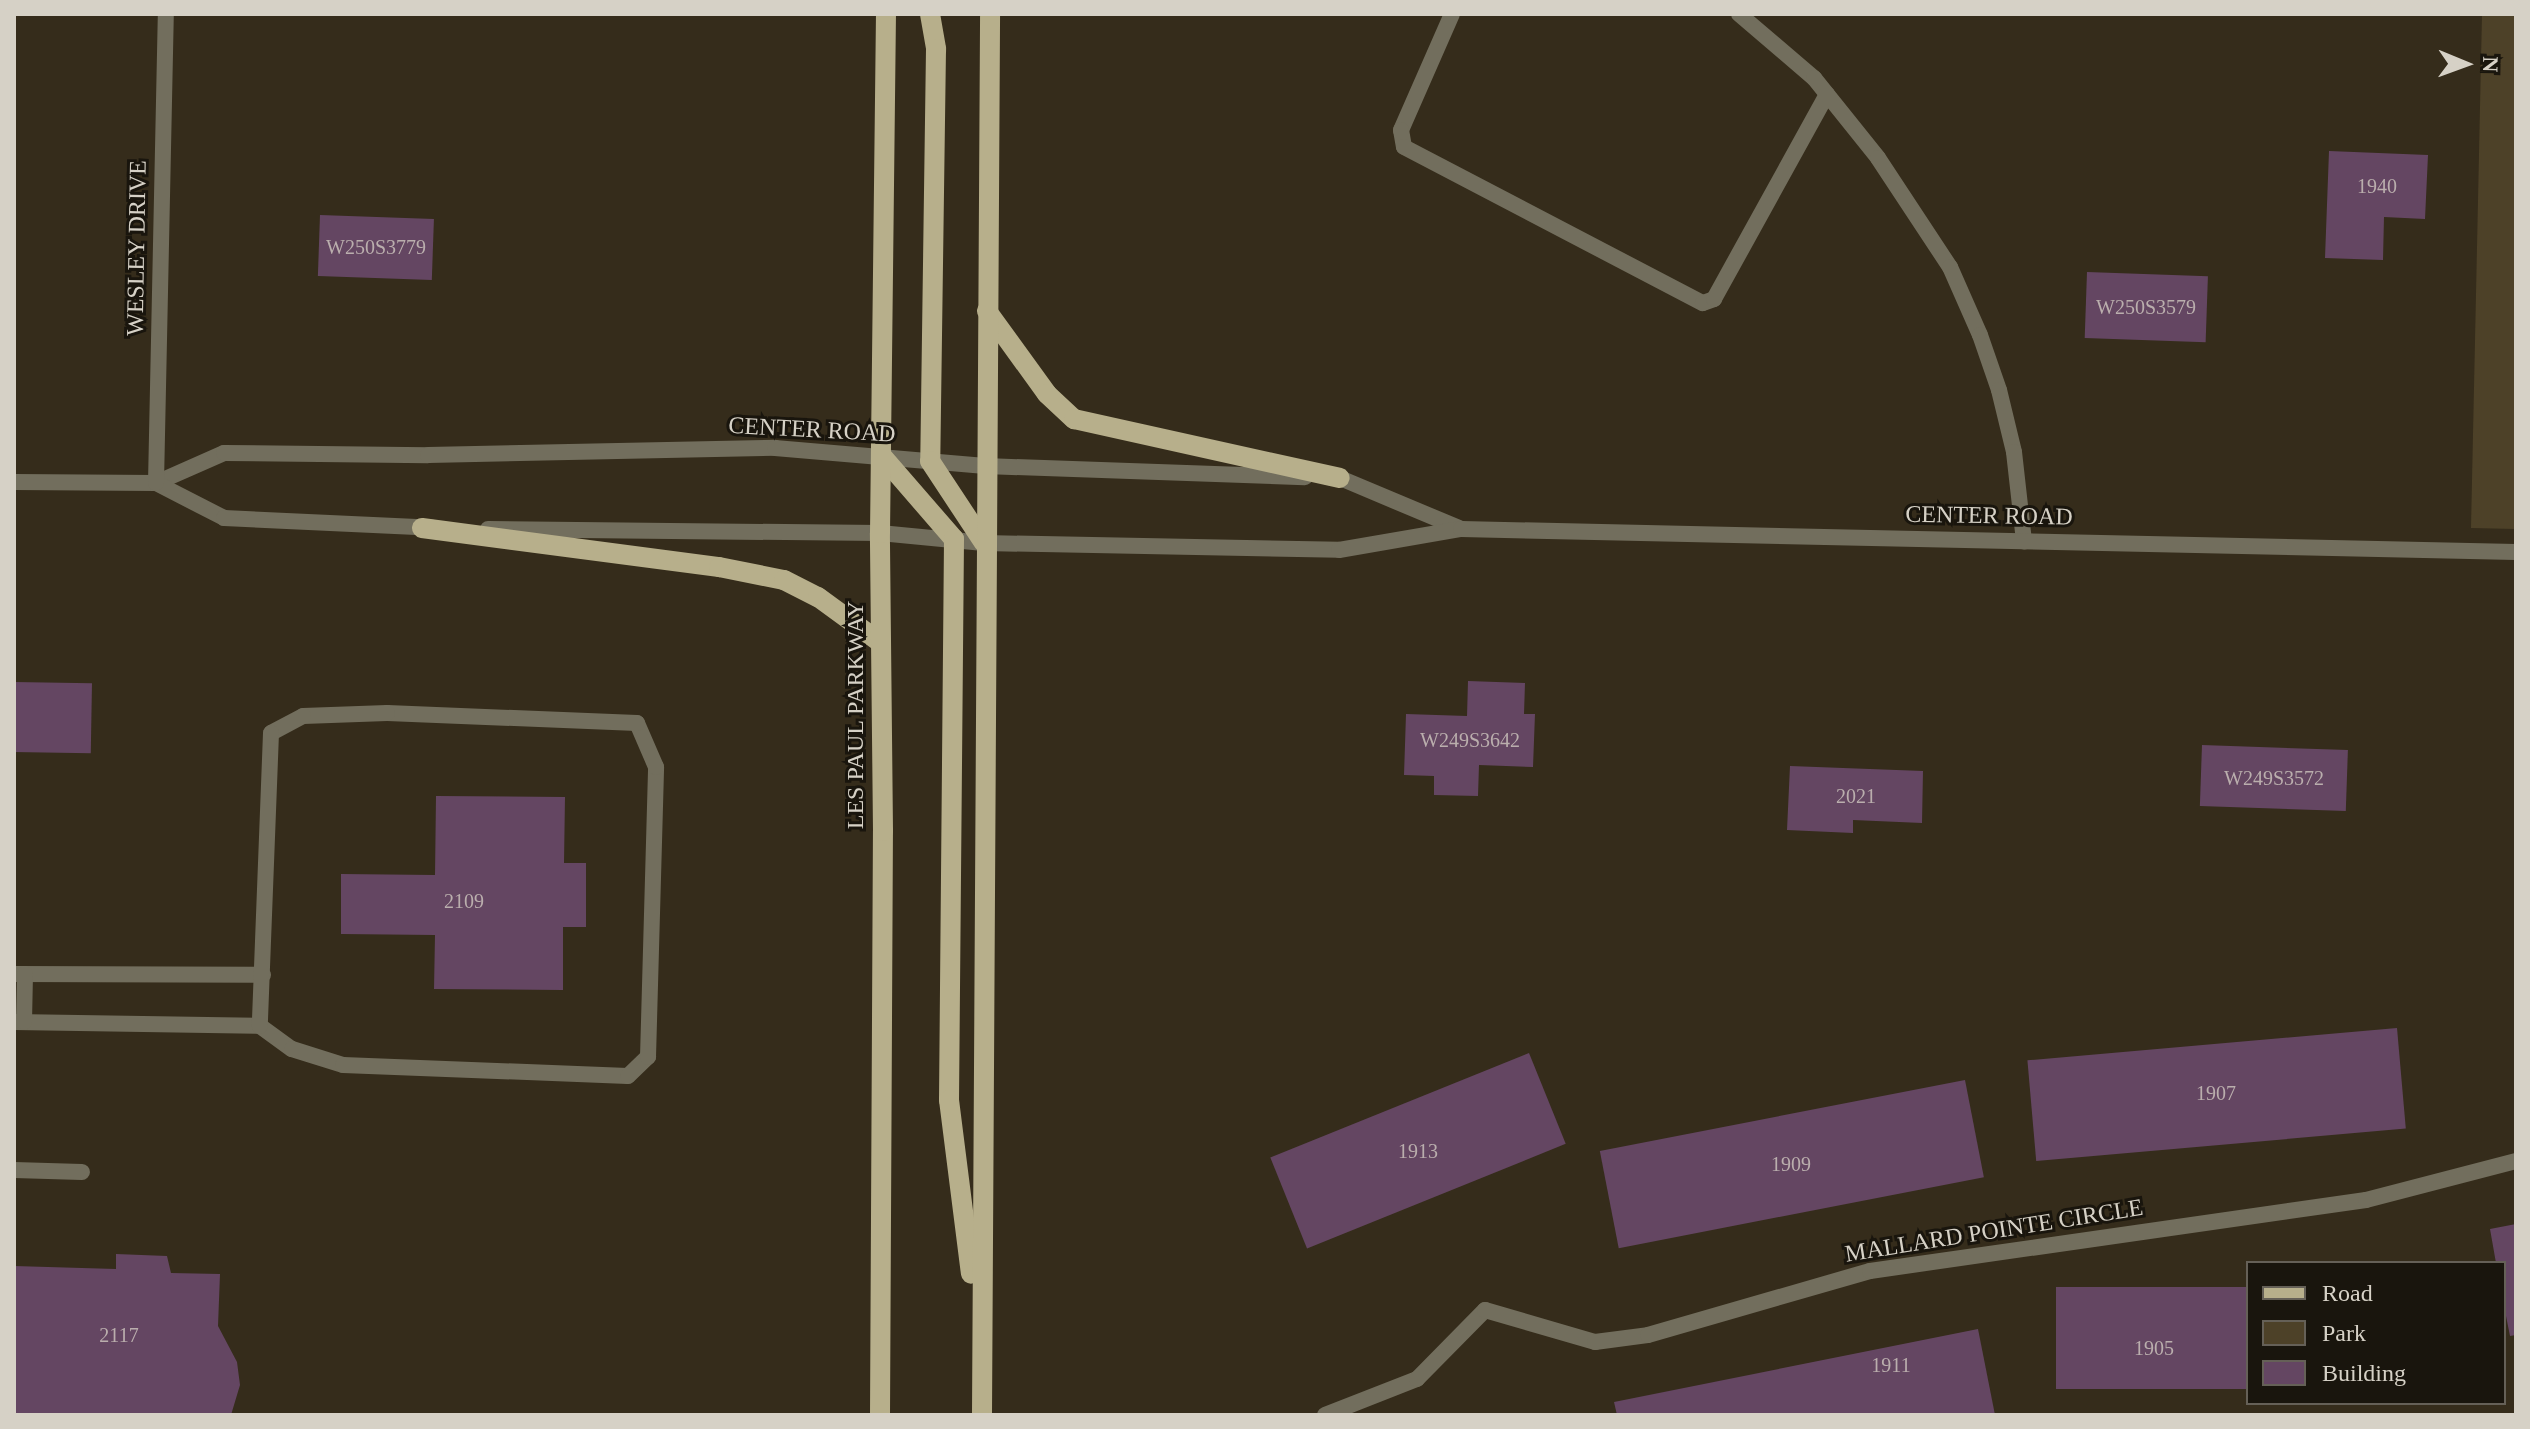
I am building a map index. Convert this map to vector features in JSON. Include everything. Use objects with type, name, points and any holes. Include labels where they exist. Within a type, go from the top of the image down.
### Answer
[{"type":"main road","name":"LES PAUL PARKWAY","points":[[880,1415],[880,533],[886,14]]},
{"type":"main road","points":[[930,14],[936,49],[930,461],[984,543]]},
{"type":"main road","points":[[982,1415],[984,543],[990,14]]},
{"type":"main road","points":[[987,311],[1047,394],[1074,419],[1340,478]]},
{"type":"main road","points":[[882,456],[954,539],[949,1100],[982,1353]]},
{"type":"main road","points":[[422,528],[719,567],[784,580],[818,597],[881,643]]},
{"type":"street","name":"WESLEY DRIVE","points":[[156,483],[166,14]]},
{"type":"street","points":[[1452,14],[1401,130],[1404,147],[1703,303],[1714,299],[1827,94]]},
{"type":"street","points":[[1739,14],[1814,78],[1878,158],[1942,255],[1974,321],[1999,390],[2014,452],[2024,541]]},
{"type":"street","name":"CENTER ROAD","points":[[14,482],[156,483],[224,453],[428,455],[775,448],[985,466],[1340,478],[1461,529]]},
{"type":"street","name":"CENTER ROAD","points":[[156,483],[224,518],[422,528],[880,533],[984,543],[1339,550],[1461,529],[2516,552]]},
{"type":"street","points":[[260,1026],[263,975],[271,733],[303,716],[387,713],[637,723],[656,767],[648,1057],[628,1076],[343,1065],[292,1049],[260,1026],[19,1022],[20,974],[263,975]]},
{"type":"street","name":"MALLARD POINTE CIRCLE","points":[[1325,1415],[1417,1379],[1485,1310],[1595,1342],[1648,1335],[1870,1271],[2366,1200],[2516,1161]]},
{"type":"street","points":[[14,1170],[82,1172]]},
{"type":"green space","points":[[2482,14],[2516,14],[2516,529],[2471,528]]},
{"type":"building","points":[[2329,151],[2428,155],[2425,219],[2384,217],[2383,260],[2325,258]]},
{"type":"building","points":[[320,215],[434,219],[432,280],[318,276]]},
{"type":"building","points":[[2087,272],[2208,276],[2206,342],[2085,338]]},
{"type":"building","points":[[1468,681],[1525,683],[1524,714],[1535,714],[1533,767],[1479,765],[1478,796],[1434,795],[1434,776],[1404,775],[1406,714],[1467,716]]},
{"type":"building","points":[[14,682],[92,683],[91,753],[14,752]]},
{"type":"building","points":[[2202,745],[2348,750],[2346,811],[2200,806]]},
{"type":"building","points":[[1790,766],[1923,771],[1922,823],[1853,820],[1853,833],[1787,830]]},
{"type":"building","points":[[436,796],[565,797],[564,863],[586,863],[586,927],[563,927],[563,990],[434,989],[435,935],[341,934],[341,874],[435,875]]},
{"type":"building","points":[[2397,1028],[2406,1129],[2036,1161],[2027,1060]]},
{"type":"building","points":[[1529,1053],[1566,1144],[1307,1248],[1270,1158]]},
{"type":"building","points":[[1965,1080],[1984,1177],[1619,1248],[1600,1151]]},
{"type":"building","points":[[2516,1224],[2516,1335],[2510,1336],[2506,1316],[2506,1261],[2496,1261],[2490,1229]]},
{"type":"building","points":[[116,1254],[167,1256],[171,1273],[220,1274],[218,1326],[237,1362],[240,1385],[231,1415],[14,1415],[14,1266],[116,1269]]},
{"type":"building","points":[[2056,1287],[2246,1287],[2246,1389],[2056,1389]]},
{"type":"building","points":[[1978,1329],[1995,1415],[1617,1415],[1614,1402]]}]
